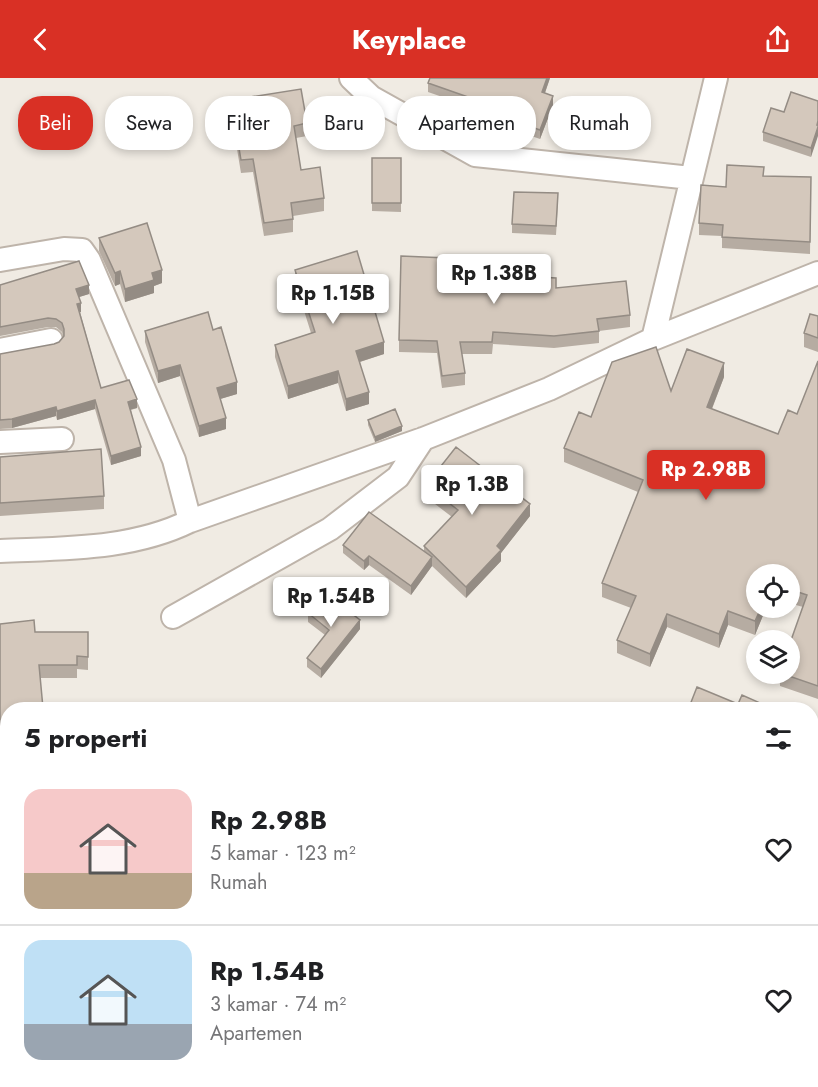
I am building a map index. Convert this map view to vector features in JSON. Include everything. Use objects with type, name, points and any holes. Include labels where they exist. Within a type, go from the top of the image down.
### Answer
[{"type":"street","points":[[351,78],[371,97],[475,155],[691,178]]},
{"type":"street","points":[[653,339],[716,78]]},
{"type":"street","points":[[0,260],[64,249],[82,250],[89,260],[174,460],[190,521]]},
{"type":"street","points":[[0,551],[86,547],[138,540],[168,532],[190,521],[423,439],[549,388],[653,339],[818,273]]},
{"type":"street","points":[[0,350],[51,340]]},
{"type":"street","points":[[0,442],[62,439]]},
{"type":"street","points":[[173,617],[330,529],[398,477],[423,439]]},
{"type":"building","points":[[430,78],[547,78],[542,92],[553,96],[548,96],[548,109],[540,130],[536,129],[536,96],[465,96],[428,83]]},
{"type":"building","points":[[301,89],[303,124],[294,126],[301,170],[320,167],[324,198],[291,203],[293,219],[264,223],[253,159],[241,160],[239,150],[291,150],[291,96],[256,96]]},
{"type":"building","points":[[791,92],[818,101],[818,127],[811,148],[763,132],[771,108],[784,112]]},
{"type":"building","points":[[372,158],[401,158],[401,203],[372,203]]},
{"type":"building","points":[[727,165],[764,167],[763,176],[811,177],[810,242],[722,237],[723,225],[699,223],[701,185],[726,187]]},
{"type":"building","points":[[514,192],[558,193],[556,226],[512,224]]},
{"type":"building","points":[[147,223],[162,270],[152,273],[154,280],[125,289],[120,271],[115,273],[99,238]]},
{"type":"building","points":[[357,251],[384,342],[356,351],[369,392],[346,399],[338,371],[288,386],[275,345],[315,332],[295,270]]},
{"type":"building","points":[[401,256],[447,258],[446,262],[502,262],[502,275],[556,278],[556,288],[626,281],[630,315],[597,319],[599,331],[554,336],[493,332],[492,342],[460,342],[465,373],[442,376],[437,341],[399,340]]},
{"type":"building","points":[[79,261],[89,285],[76,289],[81,303],[77,304],[101,388],[129,380],[137,399],[128,402],[141,447],[111,456],[95,400],[57,411],[56,407],[0,420],[0,354],[54,344],[64,336],[64,329],[62,323],[48,318],[0,327],[0,285]]},
{"type":"building","points":[[208,312],[213,330],[221,327],[237,382],[217,388],[226,418],[199,426],[180,365],[158,371],[145,331]]},
{"type":"building","points":[[810,314],[818,316],[818,338],[804,333]]},
{"type":"building","points":[[656,347],[671,391],[687,349],[724,363],[707,407],[778,434],[788,410],[797,414],[818,361],[818,686],[800,680],[800,630],[795,630],[807,595],[800,593],[800,564],[746,564],[746,618],[728,611],[719,634],[667,614],[650,654],[617,640],[636,596],[602,583],[643,480],[564,448],[579,412],[591,417],[612,362]]},
{"type":"building","points":[[395,409],[402,426],[375,437],[368,420]]},
{"type":"building","points":[[456,447],[530,504],[497,546],[501,550],[466,587],[424,546],[458,510],[426,485]]},
{"type":"building","points":[[101,449],[104,496],[0,503],[0,457]]},
{"type":"building","points":[[369,512],[432,557],[411,586],[369,556],[364,561],[343,545]]},
{"type":"building","points":[[325,593],[360,620],[321,669],[307,658],[329,630],[308,613]]},
{"type":"building","points":[[34,620],[35,632],[88,632],[88,657],[77,656],[77,665],[39,665],[42,702],[0,702],[0,624]]},
{"type":"building","points":[[697,687],[733,702],[691,702]]},
{"type":"building","points":[[742,695],[758,702],[739,702]]}]
